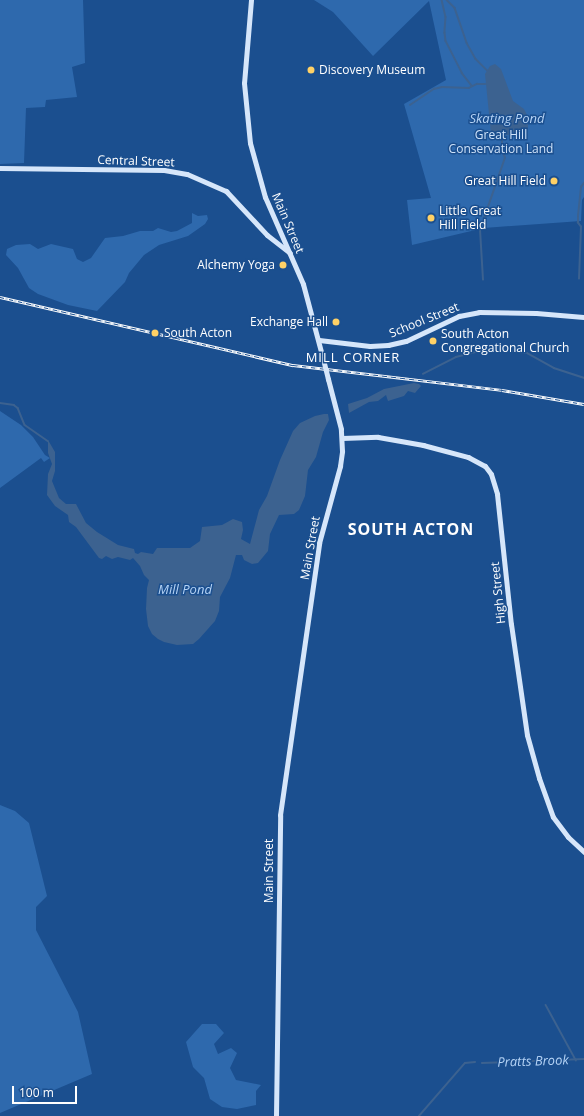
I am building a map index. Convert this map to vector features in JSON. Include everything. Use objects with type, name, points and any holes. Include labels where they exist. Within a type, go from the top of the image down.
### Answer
[{"type":"street","name":"Main Street","points":[[251,0],[244,83],[250,142],[265,197],[308,298],[342,438],[340,466],[319,543],[281,809],[278,848],[276,1116]]},
{"type":"street","name":"Central Street","points":[[0,168],[164,170],[187,174],[226,191],[267,235],[290,253]]},
{"type":"street","name":"School Street","points":[[318,340],[372,346],[392,344],[407,340],[459,316],[481,312],[532,313],[584,317]]},
{"type":"street","name":"High Street","points":[[342,438],[378,437],[424,445],[468,456],[485,466],[491,474],[497,494],[511,624],[527,735],[539,778],[554,817],[566,835],[584,852]]},
{"type":"green space","points":[[0,0],[83,0],[85,63],[72,67],[77,97],[46,100],[45,107],[26,108],[24,163],[0,164]]},
{"type":"green space","name":"Great Hill Conservation Land","points":[[314,0],[584,0],[584,197],[582,200],[581,221],[484,228],[412,245],[407,200],[431,198],[404,104],[446,80],[429,1],[373,56],[333,12]]},
{"type":"green space","points":[[192,213],[198,216],[207,215],[208,219],[205,224],[188,236],[159,245],[144,255],[129,273],[125,282],[97,311],[68,305],[38,294],[29,288],[18,268],[6,255],[7,249],[16,245],[30,244],[38,249],[51,244],[73,249],[77,259],[83,262],[91,258],[105,238],[123,236],[140,231],[153,231],[158,228],[171,232],[177,231],[192,223]]},
{"type":"green space","points":[[0,411],[21,425],[33,437],[45,455],[50,458],[44,462],[41,458],[0,488]]},
{"type":"green space","points":[[0,805],[15,811],[29,823],[47,896],[36,907],[36,930],[78,1012],[92,1074],[0,1113]]},
{"type":"green space","points":[[202,1024],[216,1024],[224,1033],[214,1044],[218,1054],[231,1048],[237,1053],[230,1068],[236,1080],[261,1085],[256,1091],[256,1105],[237,1109],[222,1107],[210,1099],[204,1078],[193,1067],[186,1042]]},
{"type":"water","name":"Skating Pond","points":[[495,64],[501,69],[513,101],[524,109],[528,117],[528,129],[523,132],[502,136],[491,134],[485,74],[490,66]]},
{"type":"water","points":[[414,383],[421,386],[415,393],[408,391],[404,396],[388,401],[386,395],[378,401],[369,402],[349,413],[348,404],[367,398],[384,389]]},
{"type":"water","name":"Mill Pond","points":[[328,414],[329,420],[323,432],[316,457],[308,470],[305,496],[299,510],[294,514],[279,515],[270,534],[268,551],[258,563],[252,564],[244,560],[242,555],[236,555],[230,578],[220,597],[219,611],[215,621],[193,644],[177,645],[164,642],[152,634],[148,626],[146,609],[149,580],[144,575],[140,566],[133,558],[130,560],[118,557],[112,559],[106,556],[102,559],[99,558],[76,527],[69,522],[68,515],[55,506],[47,495],[48,474],[52,464],[48,453],[48,440],[55,452],[55,471],[52,481],[59,498],[66,504],[76,504],[86,523],[118,545],[134,549],[135,553],[138,554],[141,552],[153,554],[157,548],[190,548],[200,541],[202,527],[222,525],[233,519],[242,522],[243,530],[241,539],[250,544],[259,510],[267,496],[280,460],[293,431],[300,423],[315,416]]},
{"type":"waterway","points":[[442,0],[446,17],[446,41],[462,73],[472,86]]},
{"type":"waterway","points":[[447,0],[455,8],[467,43],[476,59],[487,70]]},
{"type":"waterway","points":[[410,105],[434,89],[442,87],[469,88],[477,84],[485,84]]},
{"type":"waterway","points":[[483,280],[480,230],[505,158],[502,150],[502,141]]},
{"type":"waterway","points":[[579,279],[581,227],[578,223],[578,216],[581,187],[584,183]]},
{"type":"waterway","points":[[423,374],[456,357],[485,350],[502,350],[527,353],[554,368],[584,378]]},
{"type":"waterway","points":[[0,403],[14,405],[18,408],[25,425],[48,441]]},
{"type":"waterway","points":[[546,1005],[576,1060]]},
{"type":"waterway","name":"Pratts Brook","points":[[482,1063],[584,1059]]},
{"type":"waterway","name":"Pratts Brook","points":[[419,1116],[465,1063],[475,1062]]},
{"type":"railway","points":[[0,297],[293,365],[502,390],[584,404]]},
{"type":"place","name":"Discovery Museum","points":[[311,70]]},
{"type":"place","name":"Great Hill Field","points":[[554,181]]},
{"type":"place","name":"Little Great Hill Field","points":[[431,218]]},
{"type":"place","name":"Alchemy Yoga","points":[[283,265]]},
{"type":"place","name":"Exchange Hall","points":[[336,322]]},
{"type":"place","name":"South Acton","points":[[155,333]]},
{"type":"place","name":"South Acton Congregational Church","points":[[433,341]]},
{"type":"district","name":"MILL CORNER","points":[[353,357]]},
{"type":"district","name":"SOUTH ACTON","points":[[411,529]]}]
